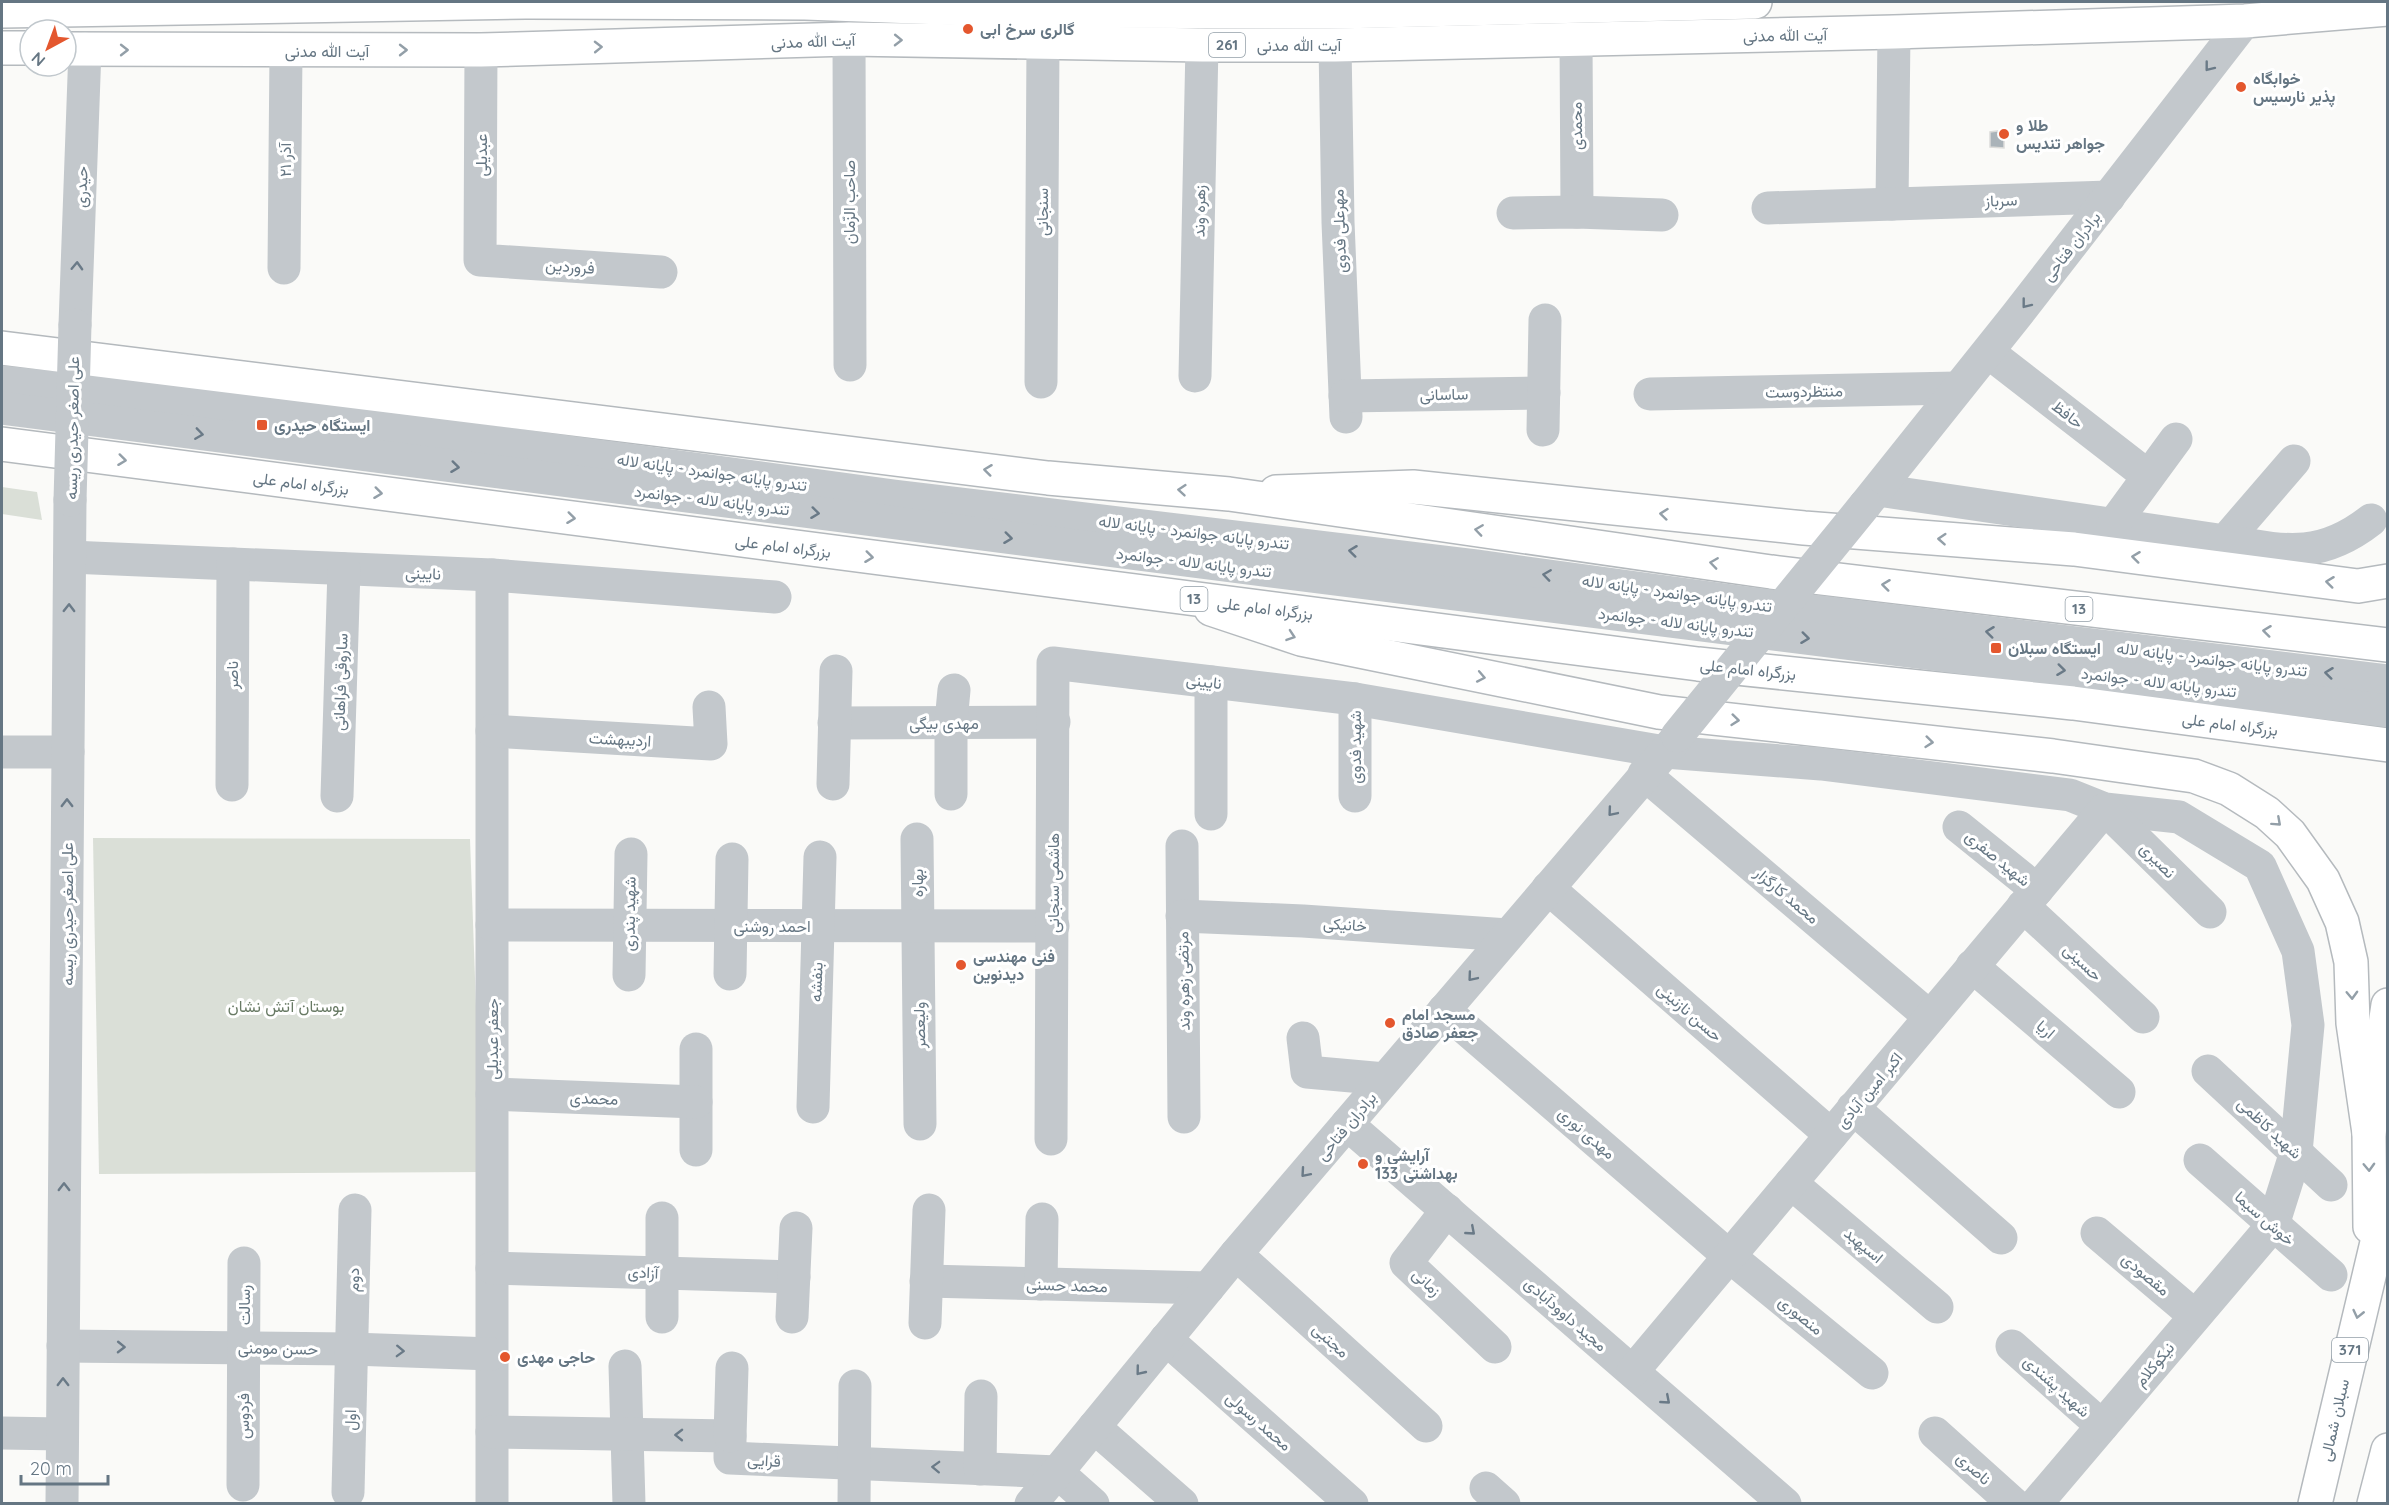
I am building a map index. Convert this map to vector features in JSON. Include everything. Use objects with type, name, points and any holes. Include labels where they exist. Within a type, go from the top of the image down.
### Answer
[{"type":"main road","name":"آیت الله مدنی","points":[[2,11],[34,7],[87,11],[526,2],[805,2],[1026,11],[1121,7],[1339,12],[1576,4],[1755,2]]},
{"type":"main road","name":"آیت الله مدنی","points":[[78,49],[481,50],[849,39],[1335,45],[1894,32],[2244,11],[2388,9]]},
{"type":"main road","points":[[78,42],[87,11]]},
{"type":"main road","points":[[2,48],[18,48]]},
{"type":"main road","name":"13","points":[[2,348],[1036,476],[1229,494],[1772,572],[2388,645]]},
{"type":"main road","name":"بزرگراه امام علی","points":[[2,444],[1698,664],[2073,703],[2388,745]]},
{"type":"main road","points":[[1229,494],[1413,487],[1804,528],[2074,549],[2358,586],[2388,581]]},
{"type":"main road","points":[[1175,597],[1301,639],[1659,712],[2053,756],[2194,776],[2229,789],[2267,813],[2290,834],[2324,880],[2342,922],[2351,962],[2353,1023],[2368,1133],[2370,1265]]},
{"type":"main road","points":[[2368,1133],[2388,1005]]},
{"type":"main road","name":"سبلان شمالی","points":[[2315,1503],[2388,1196]]},
{"type":"main road","points":[[2374,1503],[2388,1450]]},
{"type":"street","name":"برادران فتاحی","points":[[1031,1503],[1236,1254],[1662,754],[1879,488],[2109,197],[2244,11]]},
{"type":"street","points":[[1892,204],[1894,32]]},
{"type":"street","name":"صاحب الزّمان","points":[[849,39],[850,365]]},
{"type":"street","name":"محمدی","points":[[1576,40],[1577,212]]},
{"type":"street","name":"سنجانی","points":[[1041,382],[1043,42]]},
{"type":"street","name":"زهره وند","points":[[1195,376],[1202,45]]},
{"type":"street","name":"مهرعلی فدوی","points":[[1335,45],[1338,222],[1345,406]]},
{"type":"street","name":"عبدیلی","points":[[480,260],[481,50]]},
{"type":"street","name":"آذر ۲۱","points":[[284,268],[286,51]]},
{"type":"street","name":"حیدری","points":[[75,325],[76,78]]},
{"type":"street","name":"سرباز","points":[[1768,208],[2109,197]]},
{"type":"street","points":[[1513,213],[1577,212],[1662,215]]},
{"type":"street","name":"فروردین","points":[[480,260],[661,272]]},
{"type":"street","points":[[1543,430],[1545,320]]},
{"type":"street","name":"علی اصغر حیدری ریسه","points":[[62,1503],[70,500],[75,325]]},
{"type":"street","name":"حافظ","points":[[1988,352],[2148,476]]},
{"type":"street","name":"تندرو پایانه جوانمرد - پایانه لاله","points":[[2,382],[256,410],[894,496],[1465,564],[1747,603],[2388,681]]},
{"type":"street","name":"منتظردوست","points":[[1650,394],[1957,388]]},
{"type":"street","name":"ساسانی","points":[[1345,406],[1544,393]]},
{"type":"street","name":"تندرو پایانه لاله - جوانمرد","points":[[2,408],[1180,560],[2388,711]]},
{"type":"street","points":[[2113,525],[2176,439]]},
{"type":"street","points":[[2225,541],[2294,461]]},
{"type":"street","points":[[1879,488],[2285,551],[2316,548],[2351,536],[2371,520]]},
{"type":"street","name":"نایینی","points":[[70,557],[492,575],[775,597]]},
{"type":"street","name":"ناصر","points":[[232,785],[233,564]]},
{"type":"street","name":"ساروقی فراهانی","points":[[337,795],[344,569]]},
{"type":"street","name":"جعفر عبدیلی","points":[[492,575],[492,1503]]},
{"type":"street","name":"نایینی","points":[[1053,663],[1355,699],[1662,754],[1821,764],[2070,795],[2105,808]]},
{"type":"street","name":"هاشمی سنجانی","points":[[1051,1138],[1053,663]]},
{"type":"street","points":[[833,784],[836,671]]},
{"type":"street","points":[[1211,814],[1212,682]]},
{"type":"street","points":[[951,794],[951,722],[954,690]]},
{"type":"street","name":"شهید فدوی","points":[[1355,699],[1355,796]]},
{"type":"street","name":"اردیبهشت","points":[[492,731],[711,744],[709,707]]},
{"type":"street","name":"مهدی بیگی","points":[[834,723],[1054,722]]},
{"type":"street","points":[[2,752],[68,752]]},
{"type":"street","name":"محمد کارگزار","points":[[1662,754],[1930,1017]]},
{"type":"street","points":[[2105,808],[2179,817],[2260,866],[2298,951],[2308,1025],[2296,1152],[2273,1225]]},
{"type":"street","name":"اکبر امین آبادی","points":[[1633,1371],[2105,808]]},
{"type":"street","name":"نصیری","points":[[2105,808],[2210,912]]},
{"type":"street","name":"شهید صفری","points":[[1959,827],[2030,898]]},
{"type":"street","name":"بهاره","points":[[917,839],[917,926]]},
{"type":"street","name":"مرتضی زهره وند","points":[[1182,846],[1184,1117]]},
{"type":"street","name":"شهید پندری","points":[[629,975],[631,854]]},
{"type":"street","name":"بنفشه","points":[[813,1107],[820,857]]},
{"type":"street","points":[[730,974],[732,859]]},
{"type":"street","name":"حسن نازنینی","points":[[1548,888],[1831,1135]]},
{"type":"street","name":"حسینی","points":[[2030,898],[2143,1017]]},
{"type":"street","name":"خانیکی","points":[[1182,916],[1303,921],[1508,935]]},
{"type":"street","name":"احمد روشنی","points":[[492,926],[1053,926]]},
{"type":"street","name":"ولیعصر","points":[[917,926],[920,1124]]},
{"type":"street","name":"اریا","points":[[1972,966],[2120,1092]]},
{"type":"street","name":"مهدی نوری","points":[[1444,1010],[1729,1256]]},
{"type":"street","points":[[1303,1038],[1307,1072],[1385,1079]]},
{"type":"street","points":[[696,1049],[696,1150]]},
{"type":"street","name":"شهید کاظمی","points":[[2208,1071],[2331,1185]]},
{"type":"street","name":"محمدی","points":[[492,1094],[696,1102]]},
{"type":"street","points":[[1853,1108],[2001,1238]]},
{"type":"street","name":"مجید داوودآبادی","points":[[1347,1124],[1785,1503]]},
{"type":"street","name":"خوش سیما","points":[[2200,1160],[2331,1275]]},
{"type":"street","name":"اسپهبد","points":[[1791,1183],[1937,1307]]},
{"type":"street","name":"دوم","points":[[352,1349],[355,1210]]},
{"type":"street","points":[[925,1323],[929,1210]]},
{"type":"street","name":"زمانی","points":[[1447,1210],[1406,1263],[1496,1347]]},
{"type":"street","points":[[662,1218],[662,1317]]},
{"type":"street","points":[[1041,1284],[1042,1219]]},
{"type":"street","name":"نیکوکلام","points":[[2036,1503],[2273,1225]]},
{"type":"street","points":[[792,1317],[796,1228]]},
{"type":"street","name":"مقصودی","points":[[2097,1233],[2195,1316]]},
{"type":"street","name":"مجتبی","points":[[1236,1254],[1426,1426]]},
{"type":"street","name":"منصوری","points":[[1729,1256],[1872,1373]]},
{"type":"street","name":"رسالت","points":[[243,1348],[244,1263]]},
{"type":"street","name":"آزادی","points":[[492,1268],[794,1277]]},
{"type":"street","name":"محمد حسنی","points":[[926,1281],[1208,1288]]},
{"type":"street","name":"محمد رسولی","points":[[1166,1340],[1352,1503]]},
{"type":"street","name":"حسن مومنی","points":[[63,1346],[352,1349],[492,1354]]},
{"type":"street","name":"شهید پشندی","points":[[2012,1346],[2102,1426]]},
{"type":"street","name":"فردوس","points":[[243,1348],[243,1485]]},
{"type":"street","name":"اول","points":[[348,1492],[352,1349]]},
{"type":"street","points":[[625,1366],[629,1503]]},
{"type":"street","points":[[730,1436],[732,1368]]},
{"type":"street","points":[[854,1503],[855,1386]]},
{"type":"street","points":[[980,1469],[981,1396]]},
{"type":"street","points":[[1094,1427],[1182,1503]]},
{"type":"street","name":"قرایی","points":[[492,1432],[730,1436],[730,1458],[1057,1472]]},
{"type":"street","points":[[2,1433],[62,1434]]},
{"type":"street","name":"ناصری","points":[[1935,1433],[2014,1503]]},
{"type":"street","points":[[1057,1472],[1093,1503]]},
{"type":"green space","points":[[2,487],[37,492],[42,520],[2,514]]},
{"type":"green space","name":"بوستان آتش نشان","points":[[93,838],[470,839],[482,1172],[99,1174]]},
{"type":"building","points":[[2004,130],[2004,148],[1990,147],[1990,132]]},
{"type":"place","name":"گالری سرخ ابی","points":[[968,29]]},
{"type":"place","name":"خوابگاه پذیر نارسیس","points":[[2241,87]]},
{"type":"place","name":"طلا و جواهر تندیس","points":[[2004,134]]},
{"type":"place","name":"ایستگاه حیدری","points":[[262,425]]},
{"type":"place","name":"ایستگاه سبلان","points":[[1996,648]]},
{"type":"place","name":"فنی مهندسی دیدنوین","points":[[961,965]]},
{"type":"place","name":"مسجد امام جعفر صادق","points":[[1390,1023]]},
{"type":"place","name":"آرایشی و بهداشتی 133","points":[[1363,1164]]},
{"type":"place","name":"حاجی مهدی","points":[[505,1357]]}]
